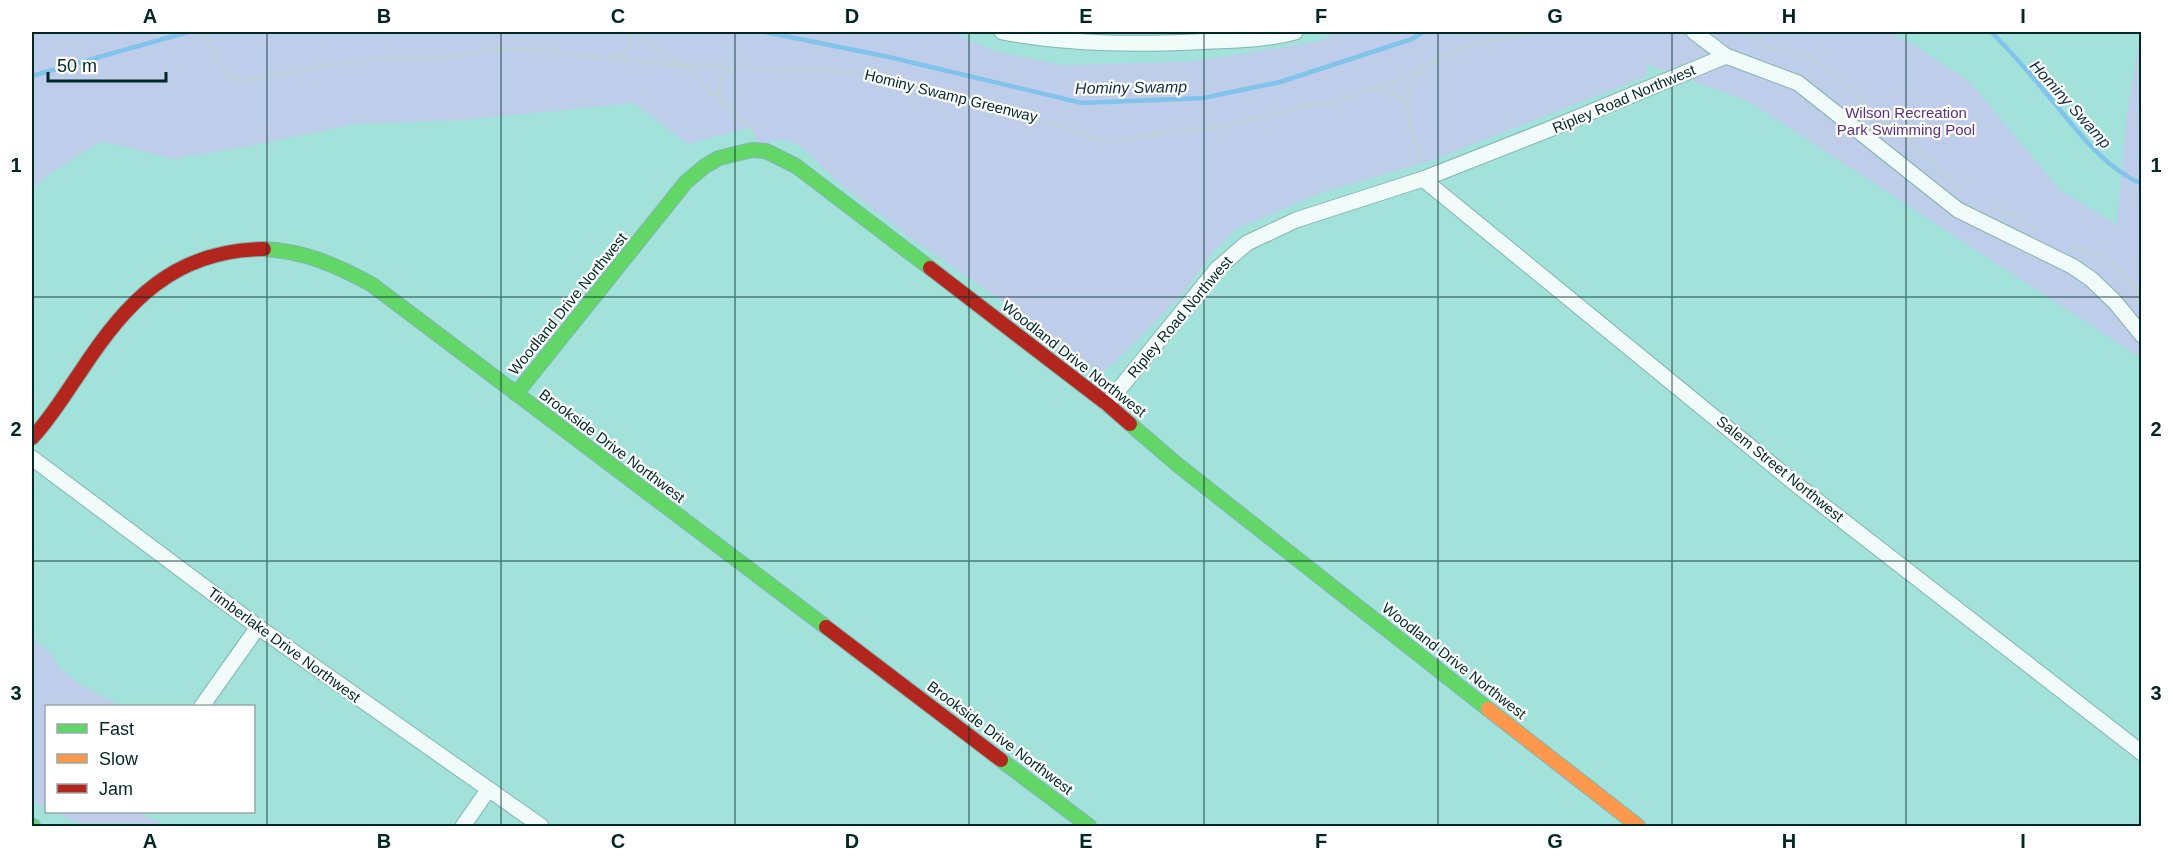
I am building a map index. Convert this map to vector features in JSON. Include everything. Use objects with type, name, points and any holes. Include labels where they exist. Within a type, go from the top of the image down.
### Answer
[{"type":"street","points":[[1002,32],[1044,40],[1131,38],[1235,40],[1295,32]]},
{"type":"street","points":[[1694,32],[1726,56],[1798,83],[1958,210],[2072,266],[2091,279],[2115,302],[2142,335]]},
{"type":"street","name":"Ripley Road Northwest","points":[[1107,404],[1217,269],[1246,243],[1296,220],[1423,179],[1726,56]]},
{"type":"street","name":"Woodland Drive Northwest","points":[[516,394],[686,182],[699,169],[717,158],[730,153],[759,150],[796,166],[1107,404],[1179,466],[1638,826]]},
{"type":"street","name":"Salem Street Northwest","points":[[1423,179],[1797,485],[2142,753]]},
{"type":"street","name":"Brookside Drive Northwest","points":[[32,438],[45,424],[115,322],[151,285],[182,267],[231,251],[266,248],[301,253],[335,265],[372,284],[1089,826]]},
{"type":"street","name":"Timberlake Drive Northwest","points":[[32,458],[258,627],[541,826]]},
{"type":"street","points":[[203,705],[258,627]]},
{"type":"street","points":[[463,826],[488,790]]},
{"type":"path","name":"Hominy Swamp Greenway","points":[[205,32],[226,77],[243,81],[377,58],[453,56],[510,48],[686,66],[858,72],[936,94],[1013,109],[1099,140],[1114,141],[1233,124],[1307,105],[1332,102],[1421,69],[1463,47],[1531,33],[1547,32]]},
{"type":"path","points":[[612,59],[623,55],[632,42],[631,32]]},
{"type":"path","name":"Hominy Swamp Greenway","points":[[637,32],[661,53],[686,66],[723,104],[751,127],[759,150]]},
{"type":"path","points":[[1598,32],[1605,32]]},
{"type":"path","points":[[1748,32],[1770,48],[1805,55],[1832,74],[1921,152],[1964,194]]},
{"type":"path","points":[[723,104],[718,93],[718,84],[724,74],[733,68]]},
{"type":"path","points":[[1421,69],[1413,79],[1406,104],[1423,179]]},
{"type":"path","points":[[1374,88],[1398,96],[1406,104]]},
{"type":"path","points":[[1990,207],[2010,214],[2043,235]]},
{"type":"path","points":[[2064,246],[2104,255],[2142,294]]},
{"type":"green space","name":"Wilson Recreation Park Swimming Pool","points":[[32,32],[951,32],[995,51],[1062,65],[1189,62],[1317,42],[1338,32],[1888,32],[1907,41],[1969,81],[2060,190],[2117,225],[2127,114],[2141,32],[2141,358],[1748,101],[1647,64],[1647,76],[1433,160],[1323,192],[1236,229],[1212,253],[1182,295],[1101,373],[1034,323],[907,235],[838,182],[802,147],[789,141],[773,140],[760,150],[751,127],[688,144],[634,103],[463,120],[355,124],[250,146],[172,159],[102,141],[49,174],[32,190]]},
{"type":"green space","points":[[32,638],[48,651],[62,670],[79,684],[119,705],[45,705],[45,808],[32,801]]},
{"type":"green space","points":[[56,813],[142,813],[168,826],[84,826]]},
{"type":"waterway","name":"Hominy Swamp","points":[[32,76],[188,32]]},
{"type":"waterway","name":"Hominy Swamp","points":[[765,32],[889,57],[1082,103],[1203,98],[1280,82],[1412,39],[1423,32]]},
{"type":"waterway","name":"Hominy Swamp","points":[[1991,32],[2025,68],[2094,150],[2116,169],[2142,184]]},
{"type":"traffic: fast","points":[[516,394],[686,182],[719,158],[752,150],[766,151],[796,166],[930,268]]},
{"type":"traffic: fast","points":[[264,249],[279,250],[319,260],[371,284],[826,627]]},
{"type":"traffic: fast","points":[[1130,424],[1179,466],[1488,709]]},
{"type":"traffic: fast","points":[[1001,760],[1089,826]]},
{"type":"traffic: slow","points":[[1488,709],[1638,826]]},
{"type":"traffic: jam","points":[[32,438],[52,414],[116,323],[156,284],[204,259],[232,252],[264,249]]},
{"type":"traffic: jam","points":[[930,268],[1130,424]]},
{"type":"traffic: jam","points":[[826,627],[1001,760]]}]
